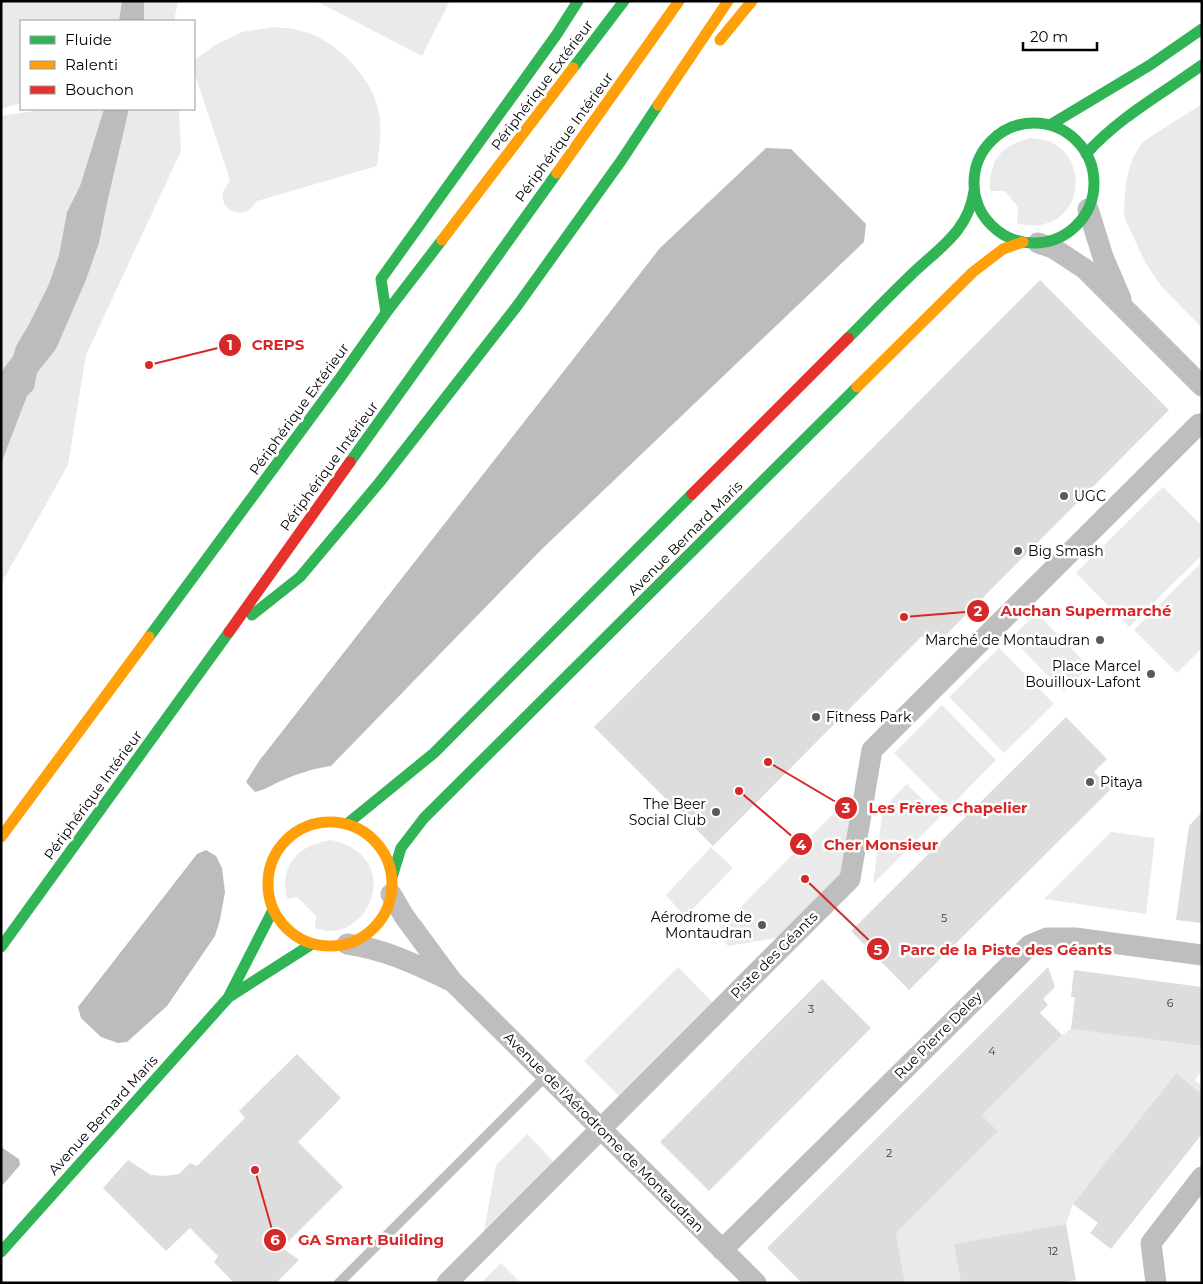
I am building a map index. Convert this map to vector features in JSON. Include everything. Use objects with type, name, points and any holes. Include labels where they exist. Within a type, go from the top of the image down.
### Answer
[{"type":"main road","points":[[386,313],[381,279],[557,34],[578,1]]},
{"type":"main road","name":"Périphérique Extérieur","points":[[1,837],[386,313],[624,1]]},
{"type":"main road","name":"Périphérique Intérieur","points":[[1,947],[228,633],[679,1]]},
{"type":"main road","points":[[228,633],[300,577],[373,490],[517,306],[620,161],[728,1]]},
{"type":"main road","points":[[715,47],[752,1]]},
{"type":"main road","points":[[1050,125],[1150,65],[1202,29]]},
{"type":"main road","points":[[1086,154],[1098,140],[1126,115],[1202,65]]},
{"type":"main road","points":[[620,161],[696,70]]},
{"type":"main road","points":[[1021,124],[1050,125],[1065,131],[1077,141],[1086,154],[1092,167],[1093,195],[1080,222],[1068,233],[1053,240],[1030,243],[1008,238],[996,230],[978,206],[974,192],[974,176],[978,162],[984,149],[1006,129],[1021,124]]},
{"type":"main road","name":"Avenue Bernard Maris","points":[[347,824],[434,753],[912,274],[946,244],[970,211],[974,192]]},
{"type":"main road","name":"Avenue Bernard Maris","points":[[392,885],[401,848],[424,818],[973,272],[1003,249],[1030,243]]},
{"type":"main road","points":[[329,822],[347,824],[363,832],[377,844],[387,859],[392,885],[386,911],[376,926],[363,937],[347,944],[330,947],[312,944],[300,939],[280,921],[273,910],[269,893],[269,875],[274,859],[283,844],[296,832],[312,825],[329,822]]},
{"type":"main road","name":"Avenue Bernard Maris","points":[[1,1252],[228,998],[273,910]]},
{"type":"main road","name":"Avenue Bernard Maris","points":[[228,998],[312,944]]},
{"type":"street","points":[[1088,208],[1102,257],[1127,311]]},
{"type":"street","points":[[1030,243],[1053,248],[1085,270],[1202,386]]},
{"type":"street","name":"Piste des Géants","points":[[447,1283],[850,879],[872,750],[1199,424],[1202,424]]},
{"type":"street","name":"Avenue de l'Aérodrome de Montaudran","points":[[392,885],[404,916],[452,981],[756,1283]]},
{"type":"street","name":"Rue Pierre Deley","points":[[722,1250],[1030,945],[1047,938],[1075,938],[1202,955]]},
{"type":"street","name":"Avenue de l'Aérodrome de Montaudran","points":[[347,944],[370,947],[390,953],[452,981]]},
{"type":"street","points":[[1156,1283],[1150,1243],[1202,1177]]},
{"type":"lane","points":[[339,1283],[547,1074]]},
{"type":"shaded area","points":[[1,1],[122,1],[119,20],[20,20],[20,103],[1,109]]},
{"type":"shaded area","points":[[122,1],[144,1],[144,20],[119,20]]},
{"type":"shaded area","points":[[144,1],[178,1],[174,20],[144,20]]},
{"type":"shaded area","points":[[316,1],[450,1],[422,56]]},
{"type":"shaded area","points":[[274,27],[298,30],[314,35],[326,42],[349,60],[367,84],[374,96],[378,109],[380,138],[377,166],[257,201],[249,210],[242,213],[228,208],[224,203],[223,194],[230,180],[195,75],[195,59],[215,45],[242,32]]},
{"type":"shaded area","points":[[1202,104],[1202,328],[1162,287],[1146,264],[1125,219],[1124,212],[1128,174],[1138,148],[1144,141]]},
{"type":"shaded area","points":[[40,110],[104,110],[80,186],[67,212],[59,255],[49,284],[16,346],[13,356],[1,372],[1,116]]},
{"type":"shaded area","points":[[104,110],[129,110],[99,243],[86,280],[56,349],[37,373],[34,389],[27,396],[1,464],[1,372],[13,356],[16,346],[49,284],[59,255],[67,212],[80,186]]},
{"type":"shaded area","points":[[129,110],[179,110],[181,151],[86,355],[68,465],[1,584],[1,464],[27,396],[34,389],[37,373],[56,349],[86,280],[99,243]]},
{"type":"shaded area","points":[[1031,138],[1046,140],[1059,147],[1068,157],[1074,170],[1076,183],[1074,196],[1068,208],[1058,218],[1037,225],[1017,223],[1018,207],[1005,191],[990,191],[992,171],[999,156],[1012,145]]},
{"type":"shaded area","points":[[766,148],[791,149],[866,224],[864,242],[541,550],[331,766],[287,778],[255,792],[246,782],[259,761],[660,248]]},
{"type":"shaded area","points":[[1163,487],[1202,526],[1202,555],[1129,627],[1076,573]]},
{"type":"shaded area","points":[[1202,562],[1202,648],[1177,673],[1134,630]]},
{"type":"shaded area","points":[[1037,613],[1089,667],[1064,692],[1011,638]]},
{"type":"shaded area","points":[[999,648],[1054,704],[1004,753],[949,697]]},
{"type":"shaded area","points":[[942,705],[996,760],[949,808],[894,753]]},
{"type":"shaded area","points":[[907,784],[940,817],[873,884],[883,808]]},
{"type":"shaded area","points":[[842,805],[854,806],[843,877],[783,937],[728,946],[716,932]]},
{"type":"shaded area","points":[[1111,832],[1155,838],[1146,914],[1044,899]]},
{"type":"shaded area","points":[[331,840],[355,850],[368,864],[373,881],[371,898],[363,914],[350,926],[334,931],[315,928],[316,916],[297,897],[287,899],[285,887],[289,867],[300,852],[319,843]]},
{"type":"shaded area","points":[[711,847],[733,868],[685,917],[666,895]]},
{"type":"shaded area","points":[[206,850],[216,856],[222,868],[225,892],[215,936],[167,1006],[127,1042],[118,1043],[101,1037],[81,1018],[78,1007],[197,854]]},
{"type":"shaded area","points":[[678,967],[714,1004],[620,1097],[584,1061]]},
{"type":"shaded area","points":[[1071,1029],[1202,1046],[1202,1071],[1195,1080],[1202,1086],[1201,1093],[1176,1073],[1073,1204],[1066,1224],[955,1244],[961,1283],[905,1283],[896,1233],[998,1131],[982,1115],[1062,1035]]},
{"type":"shaded area","points":[[527,1134],[555,1163],[484,1231],[496,1165]]},
{"type":"shaded area","points":[[1,1147],[19,1159],[20,1165],[1,1187]]},
{"type":"shaded area","points":[[501,1263],[521,1283],[481,1283]]},
{"type":"building","points":[[1040,280],[1169,410],[933,648],[922,636],[713,846],[594,727]]},
{"type":"building","points":[[1066,717],[1107,759],[1094,772],[1111,789],[909,990],[851,931]]},
{"type":"building","points":[[1202,812],[1202,923],[1176,920],[1189,826]]},
{"type":"building","points":[[1048,967],[1055,987],[1043,999],[1048,1005],[1040,1013],[1062,1035],[982,1115],[998,1131],[896,1233],[905,1283],[802,1283],[767,1248]]},
{"type":"building","points":[[1074,970],[1202,987],[1202,1046],[1071,1029],[1075,997],[1071,997]]},
{"type":"building","points":[[822,979],[871,1028],[709,1191],[660,1142]]},
{"type":"building","points":[[297,1054],[341,1098],[298,1142],[343,1187],[282,1248],[299,1260],[276,1283],[234,1283],[214,1262],[218,1256],[190,1228],[166,1251],[103,1188],[128,1160],[151,1175],[179,1174],[190,1163],[197,1166],[245,1118],[239,1111]]},
{"type":"building","points":[[1176,1073],[1201,1093],[1202,1091],[1202,1134],[1111,1249],[1090,1233],[1098,1223],[1073,1204]]},
{"type":"building","points":[[1066,1224],[1076,1280],[1061,1283],[961,1283],[954,1244]]},
{"type":"traffic: fast","points":[[386,313],[381,279],[557,34],[578,1]]},
{"type":"traffic: fast","points":[[573,68],[624,1]]},
{"type":"traffic: fast","points":[[1050,125],[1150,65],[1202,29]]},
{"type":"traffic: fast","points":[[1086,154],[1112,129],[1141,106],[1202,65]]},
{"type":"traffic: fast","points":[[252,615],[300,577],[379,483],[517,306],[621,161],[658,105]]},
{"type":"traffic: fast","points":[[1034,123],[1046,124],[1057,128],[1067,133],[1076,141],[1084,150],[1089,160],[1093,171],[1094,183],[1093,195],[1089,206],[1084,216],[1076,225],[1067,233],[1057,238],[1046,242],[1034,243],[1022,242],[1011,238],[1001,233],[992,225],[984,216],[979,206],[975,195],[974,183],[975,171],[979,160],[984,150],[992,141],[1001,133],[1011,128],[1022,124],[1034,123]]},
{"type":"traffic: fast","points":[[350,462],[557,173]]},
{"type":"traffic: fast","points":[[848,338],[951,238],[966,218],[974,191]]},
{"type":"traffic: fast","points":[[149,637],[386,313],[442,240]]},
{"type":"traffic: fast","points":[[392,877],[401,848],[424,818],[857,387]]},
{"type":"traffic: fast","points":[[347,824],[434,753],[692,494]]},
{"type":"traffic: fast","points":[[1,947],[229,632]]},
{"type":"traffic: fast","points":[[1,1252],[228,998],[273,910]]},
{"type":"traffic: fast","points":[[229,997],[312,944]]},
{"type":"traffic: slow","points":[[557,173],[679,1]]},
{"type":"traffic: slow","points":[[658,105],[728,1]]},
{"type":"traffic: slow","points":[[720,40],[752,1]]},
{"type":"traffic: slow","points":[[442,240],[573,68]]},
{"type":"traffic: slow","points":[[857,387],[973,272],[1003,249],[1023,242]]},
{"type":"traffic: slow","points":[[1,837],[149,637]]},
{"type":"traffic: slow","points":[[330,822],[354,827],[374,840],[387,860],[392,884],[387,908],[374,928],[354,941],[330,946],[306,941],[286,928],[273,908],[268,884],[273,860],[286,840],[306,827],[330,822]]},
{"type":"traffic: jam","points":[[692,494],[848,338]]},
{"type":"traffic: jam","points":[[229,632],[350,462]]},
{"type":"place","name":"CREPS","points":[[149,365]]},
{"type":"place","name":"UGC","points":[[1064,496]]},
{"type":"place","name":"Big Smash","points":[[1018,551]]},
{"type":"place","name":"Auchan Supermarché","points":[[904,617]]},
{"type":"place","name":"Marché de Montaudran","points":[[1100,640]]},
{"type":"place","name":"Place Marcel Bouilloux-Lafont","points":[[1151,674]]},
{"type":"place","name":"Fitness Park","points":[[816,717]]},
{"type":"place","name":"Les Frères Chapelier","points":[[768,762]]},
{"type":"place","name":"Pitaya","points":[[1090,782]]},
{"type":"place","name":"Cher Monsieur","points":[[739,791]]},
{"type":"place","name":"The Beer Social Club","points":[[716,812]]},
{"type":"place","name":"Parc de la Piste des Géants","points":[[805,879]]},
{"type":"place","name":"Aérodrome de Montaudran","points":[[762,925]]},
{"type":"place","name":"GA Smart Building","points":[[255,1170]]}]
